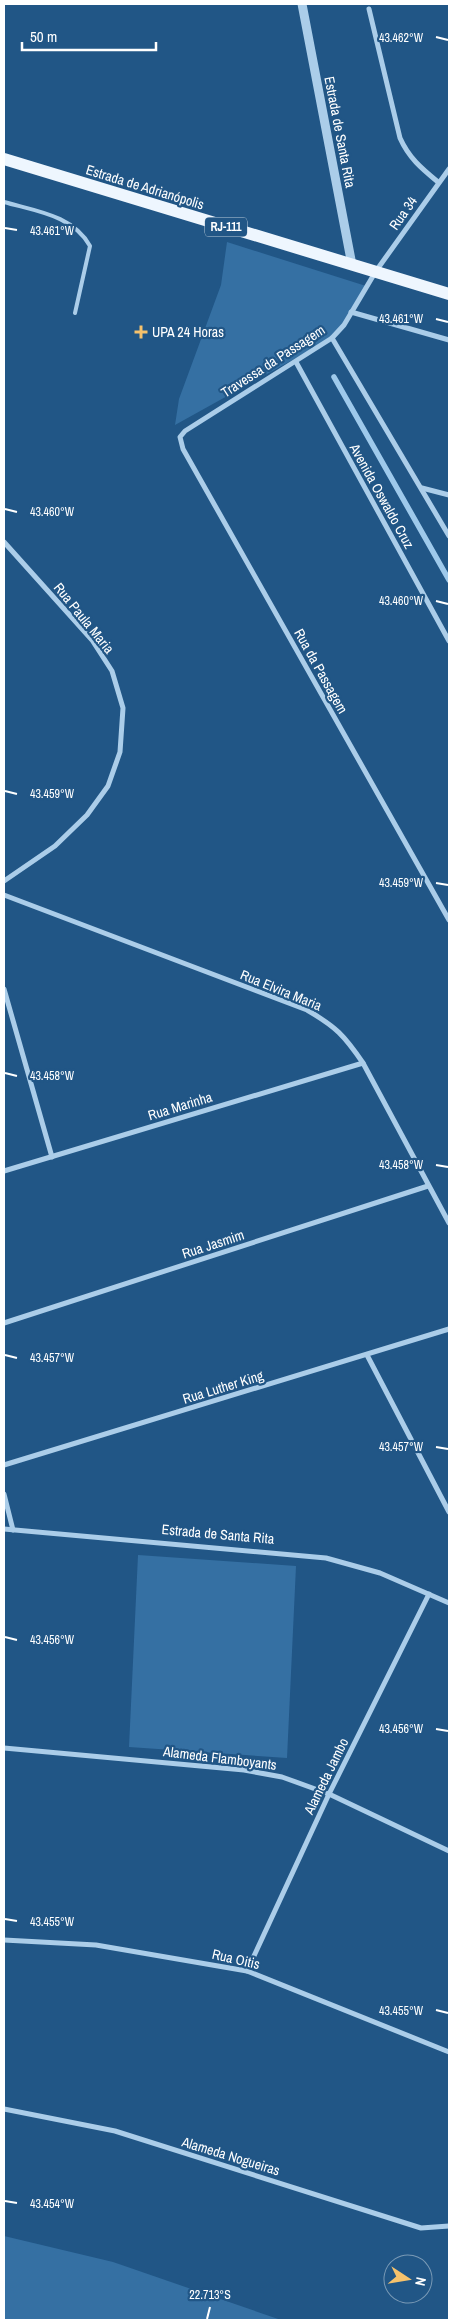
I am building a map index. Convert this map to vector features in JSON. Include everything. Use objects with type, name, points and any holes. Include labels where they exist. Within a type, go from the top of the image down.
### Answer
[{"type":"main road","name":"Estrada de Adrianópolis","points":[[4,159],[449,294]]},
{"type":"street","name":"Estrada de Santa Rita","points":[[302,4],[352,265]]},
{"type":"street","points":[[369,9],[400,138],[407,153],[416,165],[438,182]]},
{"type":"street","name":"Rua 34","points":[[376,271],[449,169]]},
{"type":"street","name":"Travessa da Passagem","points":[[185,431],[332,338],[344,325],[376,271]]},
{"type":"street","points":[[351,312],[449,340]]},
{"type":"street","points":[[332,338],[449,536]]},
{"type":"street","name":"Avenida Oswaldo Cruz","points":[[296,362],[449,641]]},
{"type":"street","name":"Rua da Passagem","points":[[185,431],[180,437],[183,449],[449,920]]},
{"type":"street","points":[[422,488],[449,496]]},
{"type":"street","name":"Rua Paula Maria","points":[[4,542],[92,640],[112,671],[123,708],[120,752],[108,786],[87,815],[54,846],[4,881]]},
{"type":"street","name":"Rua Elvira Maria","points":[[4,895],[307,1010],[331,1024],[346,1038],[363,1063],[449,1223]]},
{"type":"street","points":[[4,989],[52,1156]]},
{"type":"street","name":"Rua Marinha","points":[[4,1171],[363,1063]]},
{"type":"street","name":"Rua Jasmim","points":[[4,1324],[428,1186]]},
{"type":"street","name":"Rua Luther King","points":[[4,1465],[449,1329]]},
{"type":"street","points":[[367,1355],[449,1512]]},
{"type":"street","points":[[4,1494],[13,1530]]},
{"type":"street","name":"Estrada de Santa Rita","points":[[4,1528],[326,1558],[372,1570],[449,1603]]},
{"type":"street","name":"Alameda Jambo","points":[[247,1970],[329,1794],[429,1594]]},
{"type":"street","name":"Alameda Flamboyants","points":[[4,1748],[244,1770],[282,1777],[329,1794],[449,1851]]},
{"type":"street","name":"Rua Oitis","points":[[4,1940],[96,1945],[247,1970],[449,2052]]},
{"type":"street","name":"Alameda Nogueiras","points":[[4,2109],[115,2131],[421,2228],[449,2226]]},
{"type":"lane","points":[[4,202],[68,222],[83,234],[90,246],[75,312]]},
{"type":"shaded area","points":[[227,242],[366,286],[352,315],[332,338],[175,425],[179,399],[221,285]]},
{"type":"shaded area","points":[[138,1555],[296,1566],[287,1758],[129,1747]]},
{"type":"shaded area","points":[[4,2236],[113,2262],[281,2320],[4,2320]]},
{"type":"waterway","points":[[334,377],[449,580]]},
{"type":"place","name":"UPA 24 Horas","points":[[141,332]]}]
